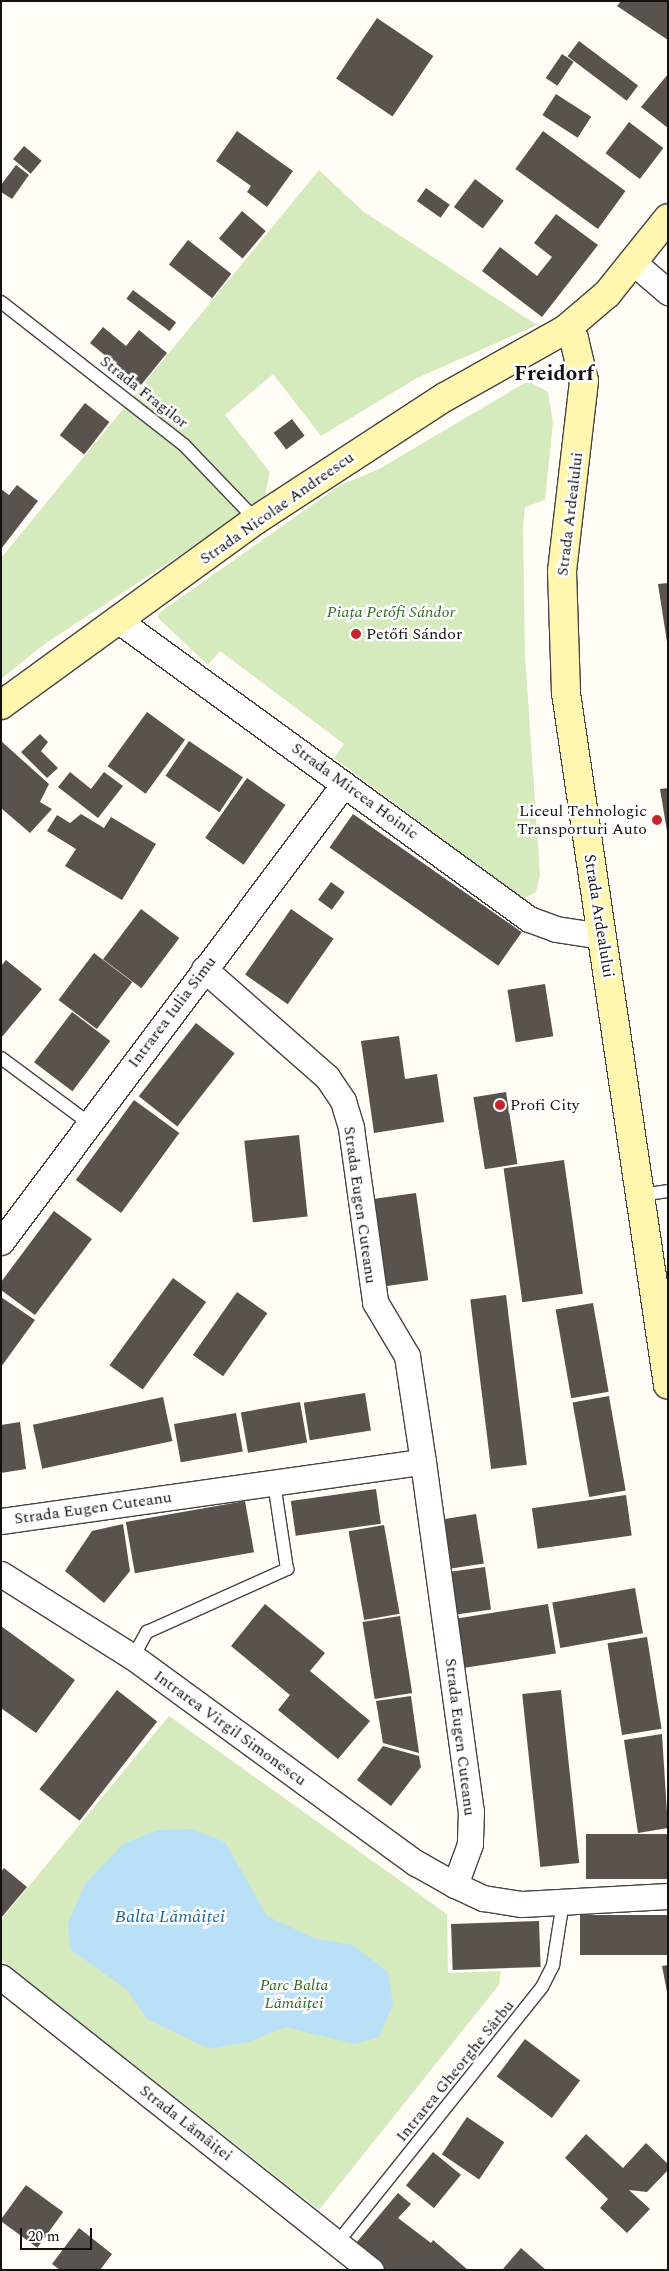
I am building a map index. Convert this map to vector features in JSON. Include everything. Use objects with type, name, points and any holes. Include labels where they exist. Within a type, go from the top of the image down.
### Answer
[{"type":"street","name":"Strada Nicolae Andreescu","points":[[1,705],[256,520],[430,406],[566,330],[634,263],[668,218]]},
{"type":"street","points":[[634,263],[668,292]]},
{"type":"street","name":"Strada Ardealului","points":[[566,330],[574,339],[584,381],[562,571],[562,638],[566,694],[668,1385]]},
{"type":"street","name":"Strada Mircea Hoinic","points":[[119,621],[529,918],[556,929],[602,936]]},
{"type":"street","name":"Intrarea Iulia Simu","points":[[1,1242],[344,784]]},
{"type":"street","name":"Strada Eugen Cuteanu","points":[[204,969],[327,1077],[343,1101],[358,1162],[375,1302],[407,1356],[423,1462],[471,1811],[470,1844],[455,1885]]},
{"type":"street","name":"Strada Eugen Cuteanu","points":[[1,1521],[423,1462]]},
{"type":"street","name":"Intrarea Virgil Simonescu","points":[[1,1574],[133,1657],[416,1863],[455,1885]]},
{"type":"street","points":[[455,1885],[483,1898],[563,1902],[668,1896]]},
{"type":"street","name":"Strada Lămâiței","points":[[1,1977],[371,2270]]},
{"type":"lane","name":"Strada Fragilor","points":[[1,302],[184,445],[256,520]]},
{"type":"lane","points":[[1,1058],[89,1123]]},
{"type":"lane","points":[[640,1195],[668,1191]]},
{"type":"lane","points":[[133,1657],[147,1632],[287,1569],[274,1483]]},
{"type":"lane","name":"Intrarea Gheorghe Sârbu","points":[[337,2243],[542,1987],[553,1965],[563,1902]]},
{"type":"green space","points":[[319,170],[364,212],[537,325],[417,378],[321,436],[273,374],[225,415],[270,472],[264,500],[46,643],[1,679],[1,558]]},
{"type":"green space","name":"Piața Petőfi Sándor","points":[[528,381],[548,392],[553,423],[545,500],[525,507],[523,529],[525,655],[540,875],[536,892],[523,899],[334,758],[344,744],[220,651],[208,665],[158,618],[159,613],[339,486],[379,469]]},
{"type":"green space","name":"Parc Balta Lămâiței","points":[[169,1716],[447,1914],[448,1973],[501,1971],[499,1985],[319,2210],[1,1960],[1,1920]]},
{"type":"water","name":"Balta Lămâiței","points":[[192,1829],[225,1842],[267,1916],[314,1938],[353,1945],[388,1972],[393,2004],[379,2037],[355,2044],[285,2027],[249,2042],[209,2049],[147,2019],[127,1990],[70,1949],[68,1923],[85,1884],[123,1844],[158,1830]]},
{"type":"building","points":[[621,1],[668,1],[668,40],[617,6]]},
{"type":"building","points":[[377,18],[433,56],[393,117],[336,79]]},
{"type":"building","points":[[579,41],[638,86],[627,101],[568,56]]},
{"type":"building","points":[[562,54],[574,62],[557,86],[546,78]]},
{"type":"building","points":[[668,74],[668,128],[641,107]]},
{"type":"building","points":[[556,94],[591,117],[578,138],[542,115]]},
{"type":"building","points":[[629,122],[663,148],[640,179],[606,153]]},
{"type":"building","points":[[237,131],[293,171],[267,207],[247,192],[251,186],[216,161]]},
{"type":"building","points":[[543,131],[626,191],[598,229],[515,169]]},
{"type":"building","points":[[24,146],[42,161],[31,174],[13,159]]},
{"type":"building","points":[[16,165],[29,175],[12,199],[1,192],[1,185]]},
{"type":"building","points":[[475,179],[504,201],[483,229],[454,207]]},
{"type":"building","points":[[426,188],[450,205],[441,218],[417,201]]},
{"type":"building","points":[[242,211],[266,231],[243,259],[219,239]]},
{"type":"building","points":[[556,214],[598,245],[542,317],[482,271],[500,247],[537,276],[552,257],[534,243]]},
{"type":"building","points":[[188,240],[231,274],[212,298],[169,264]]},
{"type":"building","points":[[133,290],[176,322],[170,331],[126,299]]},
{"type":"building","points":[[103,327],[126,346],[139,330],[167,353],[141,385],[90,343]]},
{"type":"building","points":[[85,403],[109,422],[84,454],[60,435]]},
{"type":"building","points":[[292,419],[305,436],[286,450],[274,433]]},
{"type":"building","points":[[17,485],[38,501],[1,549],[1,489],[9,495]]},
{"type":"building","points":[[668,583],[668,642],[667,642],[658,584]]},
{"type":"building","points":[[147,712],[185,740],[146,794],[108,766]]},
{"type":"building","points":[[40,734],[48,742],[41,751],[58,768],[47,778],[21,752]]},
{"type":"building","points":[[1,741],[49,784],[40,802],[52,809],[30,833],[1,808]]},
{"type":"building","points":[[189,741],[243,777],[219,812],[166,776]]},
{"type":"building","points":[[70,772],[91,789],[104,772],[123,786],[98,818],[58,787]]},
{"type":"building","points":[[247,778],[286,805],[244,865],[205,838]]},
{"type":"building","points":[[668,788],[668,831],[667,831],[660,789]]},
{"type":"building","points":[[81,814],[104,828],[111,817],[156,844],[122,900],[65,866],[76,849],[47,831],[57,815],[70,823]]},
{"type":"building","points":[[353,814],[522,932],[498,966],[329,848]]},
{"type":"building","points":[[331,882],[345,892],[332,910],[318,900]]},
{"type":"building","points":[[141,909],[179,938],[141,988],[103,959]]},
{"type":"building","points":[[291,909],[334,939],[288,1004],[245,975]]},
{"type":"building","points":[[94,953],[132,982],[97,1029],[58,1000]]},
{"type":"building","points":[[6,960],[42,989],[1,1038],[1,966]]},
{"type":"building","points":[[545,984],[553,1036],[516,1042],[507,990]]},
{"type":"building","points":[[72,1012],[110,1041],[72,1091],[34,1062]]},
{"type":"building","points":[[196,1023],[235,1053],[177,1126],[139,1096]]},
{"type":"building","points":[[399,1036],[405,1079],[437,1074],[444,1122],[374,1133],[361,1041]]},
{"type":"building","points":[[506,1092],[517,1164],[485,1169],[473,1097]]},
{"type":"building","points":[[134,1100],[179,1133],[121,1213],[76,1180]]},
{"type":"building","points":[[299,1135],[308,1217],[253,1222],[244,1141]]},
{"type":"building","points":[[564,1160],[583,1294],[522,1302],[504,1168]]},
{"type":"building","points":[[416,1193],[428,1280],[380,1287],[367,1200]]},
{"type":"building","points":[[54,1211],[92,1239],[35,1315],[1,1290],[1,1282]]},
{"type":"building","points":[[173,1278],[206,1302],[143,1389],[110,1365]]},
{"type":"building","points":[[237,1292],[267,1313],[223,1376],[193,1355]]},
{"type":"building","points":[[506,1295],[527,1465],[491,1469],[470,1299]]},
{"type":"building","points":[[1,1297],[35,1320],[1,1367]]},
{"type":"building","points":[[593,1303],[609,1392],[571,1398],[556,1310]]},
{"type":"building","points":[[365,1393],[371,1431],[310,1440],[304,1403]]},
{"type":"building","points":[[609,1396],[626,1491],[589,1497],[573,1402]]},
{"type":"building","points":[[163,1397],[172,1441],[42,1469],[33,1425]]},
{"type":"building","points":[[300,1402],[307,1442],[248,1453],[241,1412]]},
{"type":"building","points":[[236,1413],[243,1451],[181,1462],[174,1424]]},
{"type":"building","points":[[20,1422],[26,1469],[1,1473],[1,1425]]},
{"type":"building","points":[[376,1489],[381,1524],[296,1536],[291,1501]]},
{"type":"building","points":[[626,1495],[632,1536],[538,1549],[532,1508]]},
{"type":"building","points":[[245,1501],[254,1552],[135,1573],[126,1522]]},
{"type":"building","points":[[476,1514],[484,1563],[451,1569],[443,1519]]},
{"type":"building","points":[[123,1524],[130,1571],[104,1603],[65,1571],[92,1531]]},
{"type":"building","points":[[384,1525],[400,1614],[364,1620],[349,1531]]},
{"type":"building","points":[[485,1567],[491,1610],[456,1614],[450,1572]]},
{"type":"building","points":[[635,1588],[643,1633],[560,1648],[552,1603]]},
{"type":"building","points":[[265,1604],[325,1653],[310,1671],[370,1721],[338,1759],[278,1710],[290,1695],[231,1646]]},
{"type":"building","points":[[548,1604],[556,1653],[465,1668],[457,1618]]},
{"type":"building","points":[[400,1616],[412,1693],[375,1699],[362,1622]]},
{"type":"building","points":[[1,1626],[75,1680],[36,1733],[1,1708]]},
{"type":"building","points":[[647,1637],[662,1729],[622,1735],[607,1643]]},
{"type":"building","points":[[117,1690],[157,1721],[80,1821],[39,1789]]},
{"type":"building","points":[[561,1690],[579,1863],[540,1867],[522,1694]]},
{"type":"building","points":[[411,1696],[419,1753],[383,1743],[376,1701]]},
{"type":"building","points":[[662,1734],[668,1828],[638,1833],[624,1740]]},
{"type":"building","points":[[383,1746],[419,1756],[421,1767],[391,1806],[357,1780]]},
{"type":"building","points":[[586,1834],[668,1834],[668,1879],[586,1879]]},
{"type":"building","points":[[4,1868],[27,1887],[1,1918],[1,1872]]},
{"type":"building","points":[[580,1915],[668,1915],[668,1955],[580,1955]]},
{"type":"building","points":[[539,1921],[541,1967],[453,1970],[451,1924]]},
{"type":"building","points":[[668,1965],[668,1992],[667,1992],[662,1966]]},
{"type":"building","points":[[525,2039],[580,2081],[552,2118],[497,2077]]},
{"type":"building","points":[[467,2117],[504,2142],[479,2179],[442,2154]]},
{"type":"building","points":[[586,2134],[623,2168],[646,2143],[668,2164],[668,2170],[647,2192],[629,2190],[650,2209],[627,2233],[600,2208],[608,2199],[565,2158]]},
{"type":"building","points":[[433,2152],[461,2175],[434,2208],[406,2185]]},
{"type":"building","points":[[26,2185],[63,2212],[37,2248],[1,2221]]},
{"type":"building","points":[[398,2193],[411,2204],[398,2218],[431,2243],[433,2240],[468,2270],[377,2270],[351,2249]]},
{"type":"building","points":[[79,2228],[112,2254],[100,2270],[60,2270],[52,2264]]},
{"type":"building","points":[[521,2248],[546,2270],[502,2270]]},
{"type":"place","name":"Petőfi Sándor","points":[[356,634]]},
{"type":"place","name":"Liceul Tehnologic Transporturi Auto","points":[[657,820]]},
{"type":"place","name":"Profi City","points":[[500,1105]]},
{"type":"district","name":"Freidorf","points":[[554,374]]}]
